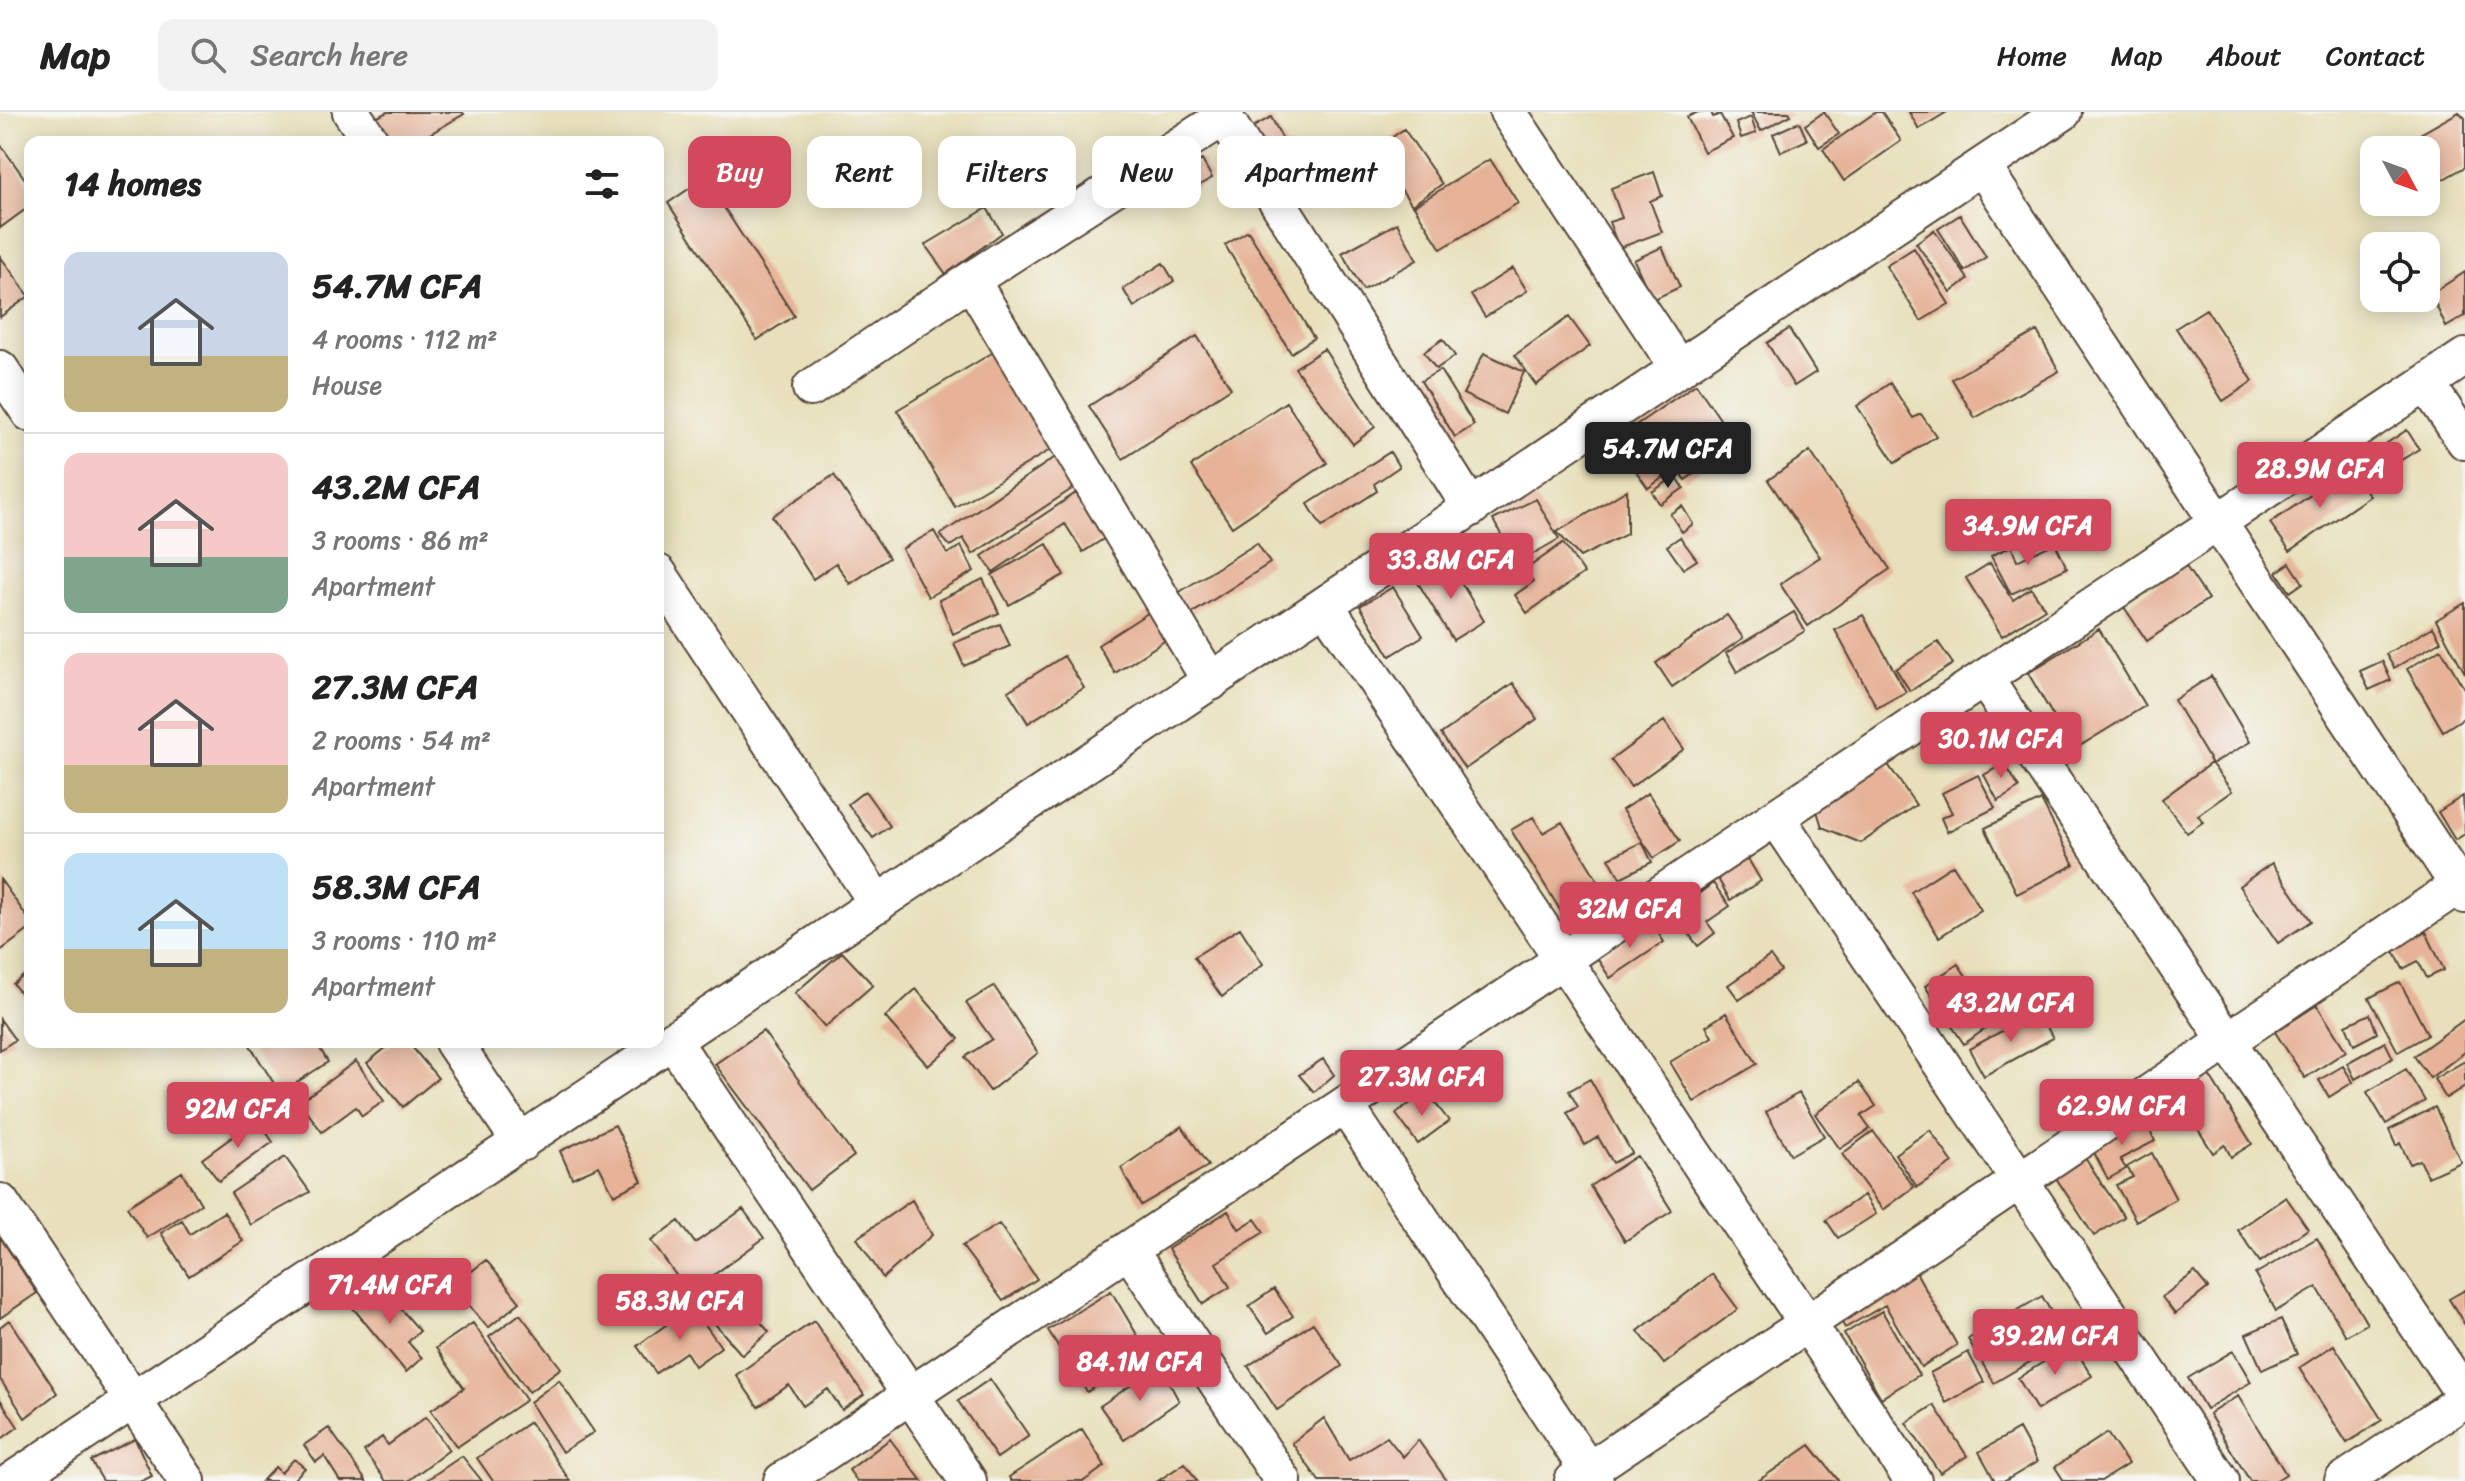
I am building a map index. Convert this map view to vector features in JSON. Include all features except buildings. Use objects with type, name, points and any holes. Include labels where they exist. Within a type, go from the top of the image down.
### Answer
[{"type":"street","points":[[351,112],[367,136]]},
{"type":"street","points":[[1508,112],[1679,369]]},
{"type":"street","points":[[664,1047],[2063,112]]},
{"type":"street","points":[[811,388],[1222,114],[1471,508]]},
{"type":"street","points":[[1345,1105],[1585,1478],[2019,1180],[2463,887],[1982,166]]},
{"type":"street","points":[[971,280],[1211,682]]},
{"type":"street","points":[[782,1481],[2465,357]]},
{"type":"street","points":[[0,369],[24,404]]},
{"type":"street","points":[[2426,383],[2465,441]]},
{"type":"street","points":[[664,582],[878,904]]},
{"type":"street","points":[[1325,605],[1913,1481]]},
{"type":"street","points":[[1984,678],[2465,1398],[2343,1481]]},
{"type":"street","points":[[1776,817],[2221,1481]]},
{"type":"street","points":[[673,1041],[968,1481]]},
{"type":"street","points":[[457,1048],[521,1143]]},
{"type":"street","points":[[12,1481],[663,1048]]},
{"type":"street","points":[[0,1202],[187,1481]]},
{"type":"street","points":[[1129,1250],[1283,1481]]}]
